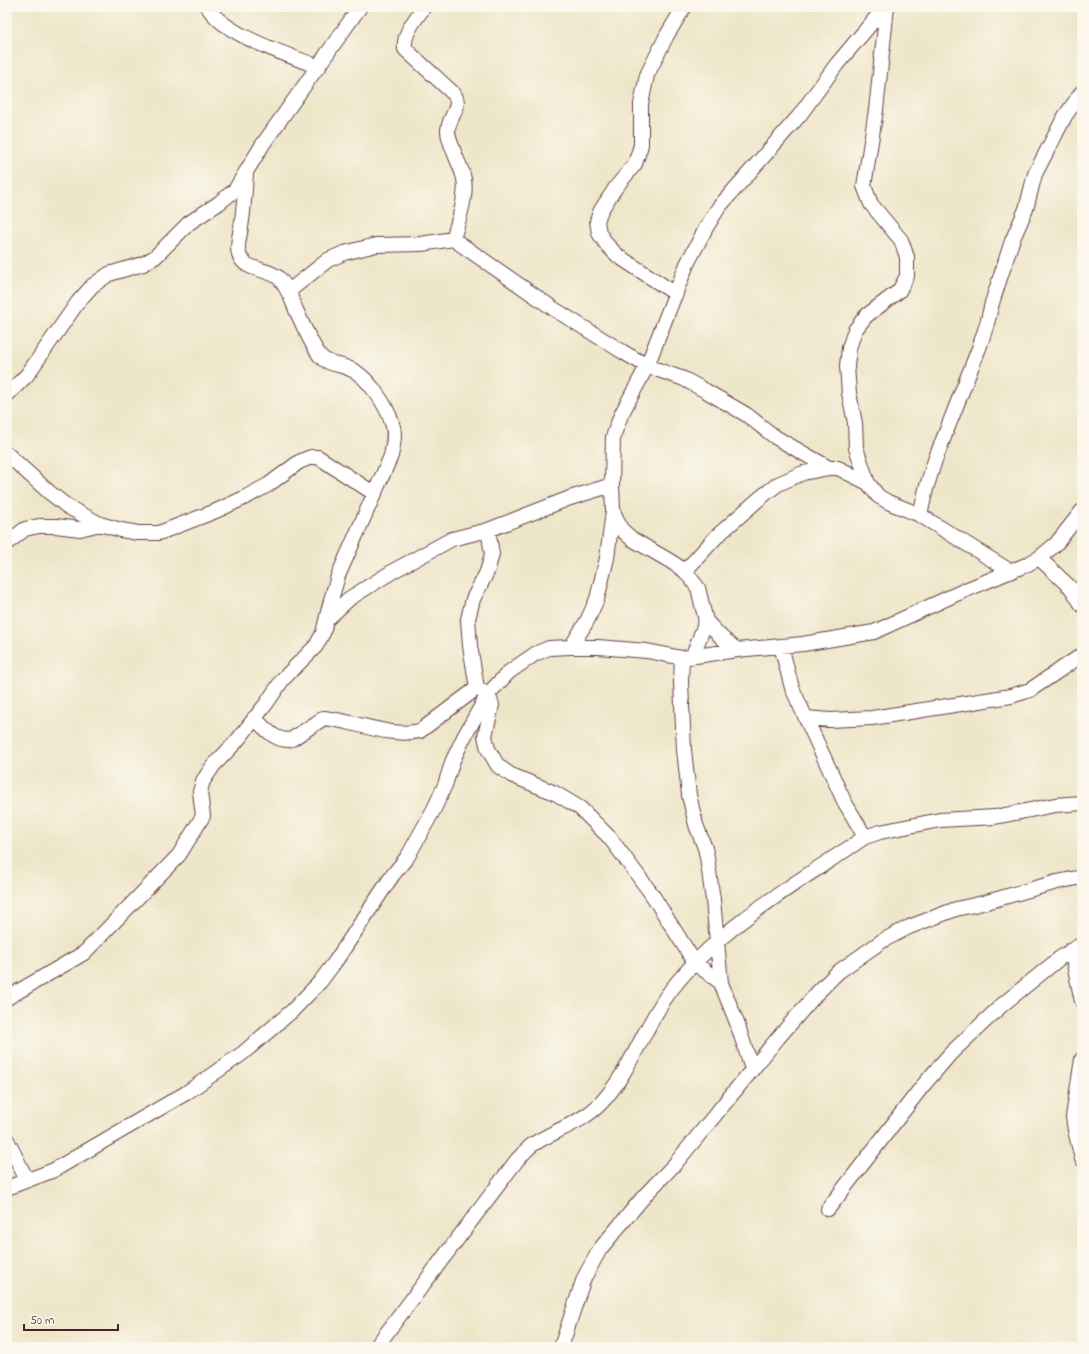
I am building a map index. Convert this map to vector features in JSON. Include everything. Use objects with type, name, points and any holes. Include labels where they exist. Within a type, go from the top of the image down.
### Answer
[{"type":"street","points":[[208,7],[212,13],[226,26],[244,36],[319,67]]},
{"type":"street","points":[[7,395],[27,376],[78,302],[92,286],[109,274],[143,264],[155,258],[189,223],[219,203],[235,190],[263,144],[319,67],[360,7]]},
{"type":"street","points":[[424,7],[409,29],[404,42],[405,49],[458,100],[458,104],[449,123],[448,133],[464,177],[463,201],[453,239]]},
{"type":"street","points":[[676,294],[618,256],[607,245],[599,233],[597,222],[601,210],[616,187],[635,164],[641,145],[641,104],[647,75],[667,35],[684,7]]},
{"type":"street","points":[[571,647],[587,621],[597,599],[607,558],[613,511],[613,437],[621,415],[646,366],[688,264],[707,226],[719,207],[799,116],[837,64],[886,7]]},
{"type":"street","points":[[886,7],[876,110],[864,186],[871,204],[901,240],[907,257],[907,276],[899,291],[866,316],[855,330],[849,348],[847,366],[849,393],[855,424],[856,448],[868,483],[878,496],[888,502],[920,515],[1010,571]]},
{"type":"street","points":[[920,515],[935,460],[979,348],[1012,241],[1026,209],[1035,174],[1064,116],[1082,92]]},
{"type":"street","points":[[7,998],[84,953],[179,855],[203,816],[200,792],[203,781],[213,766],[236,742],[266,704],[283,679],[316,646],[324,633],[338,576],[391,456],[394,437],[393,423],[383,403],[360,374],[350,369],[331,364],[321,357],[313,345],[296,310],[289,291],[278,277],[245,263],[239,256],[237,246],[241,227],[246,173]]},
{"type":"street","points":[[289,291],[328,260],[344,253],[376,245],[421,244],[453,239],[554,309],[646,366],[684,379],[747,415],[775,437],[834,468],[868,483]]},
{"type":"street","points":[[685,571],[717,536],[778,484],[803,473],[834,468],[856,448]]},
{"type":"street","points":[[7,454],[68,507],[100,524],[138,533],[159,533],[216,511],[268,485],[299,462],[310,456],[318,456],[375,494]]},
{"type":"street","points":[[326,620],[350,598],[395,570],[452,539],[488,530],[570,498],[612,485]]},
{"type":"street","points":[[613,511],[621,529],[632,539],[685,571],[698,588],[706,621],[736,650]]},
{"type":"street","points":[[254,718],[279,739],[286,741],[292,739],[324,718],[386,731],[409,734],[420,731],[483,691],[535,654],[549,648],[571,647],[647,651],[687,657],[736,650],[835,640],[874,632],[1039,558],[1056,544],[1082,511]]},
{"type":"street","points":[[7,542],[25,529],[39,526],[56,526],[80,529],[100,524]]},
{"type":"street","points":[[488,530],[492,554],[487,572],[473,599],[468,619],[470,646],[483,691],[492,705],[486,736],[488,750],[498,766],[511,775],[555,793],[580,808],[610,838],[651,893],[695,963],[721,983]]},
{"type":"street","points":[[1039,558],[1072,589],[1082,605]]},
{"type":"street","points":[[706,621],[687,657],[680,682],[684,750],[689,796],[696,825],[707,857],[721,983],[737,1023],[752,1069]]},
{"type":"street","points":[[781,646],[792,688],[844,801],[865,837]]},
{"type":"street","points":[[806,718],[830,720],[872,718],[1011,696],[1030,690],[1082,655]]},
{"type":"street","points":[[7,1188],[54,1170],[186,1093],[258,1041],[292,1011],[320,982],[392,876],[408,856],[437,803],[445,785],[453,760],[483,691]]},
{"type":"street","points":[[376,1347],[517,1160],[532,1146],[587,1116],[601,1102],[614,1086],[671,990],[717,940],[774,898],[865,837],[880,832],[940,820],[995,817],[1055,806],[1082,803]]},
{"type":"street","points":[[561,1347],[584,1278],[600,1249],[646,1194],[675,1164],[752,1069],[818,992],[838,972],[882,941],[909,927],[956,909],[1057,882],[1082,877]]},
{"type":"street","points":[[1076,947],[1082,1001]]},
{"type":"street","points":[[828,1209],[921,1088],[950,1054],[1002,1006],[1076,947]]},
{"type":"street","points":[[1082,1060],[1073,1117],[1074,1130],[1082,1159]]},
{"type":"street","points":[[7,1140],[27,1180]]}]
